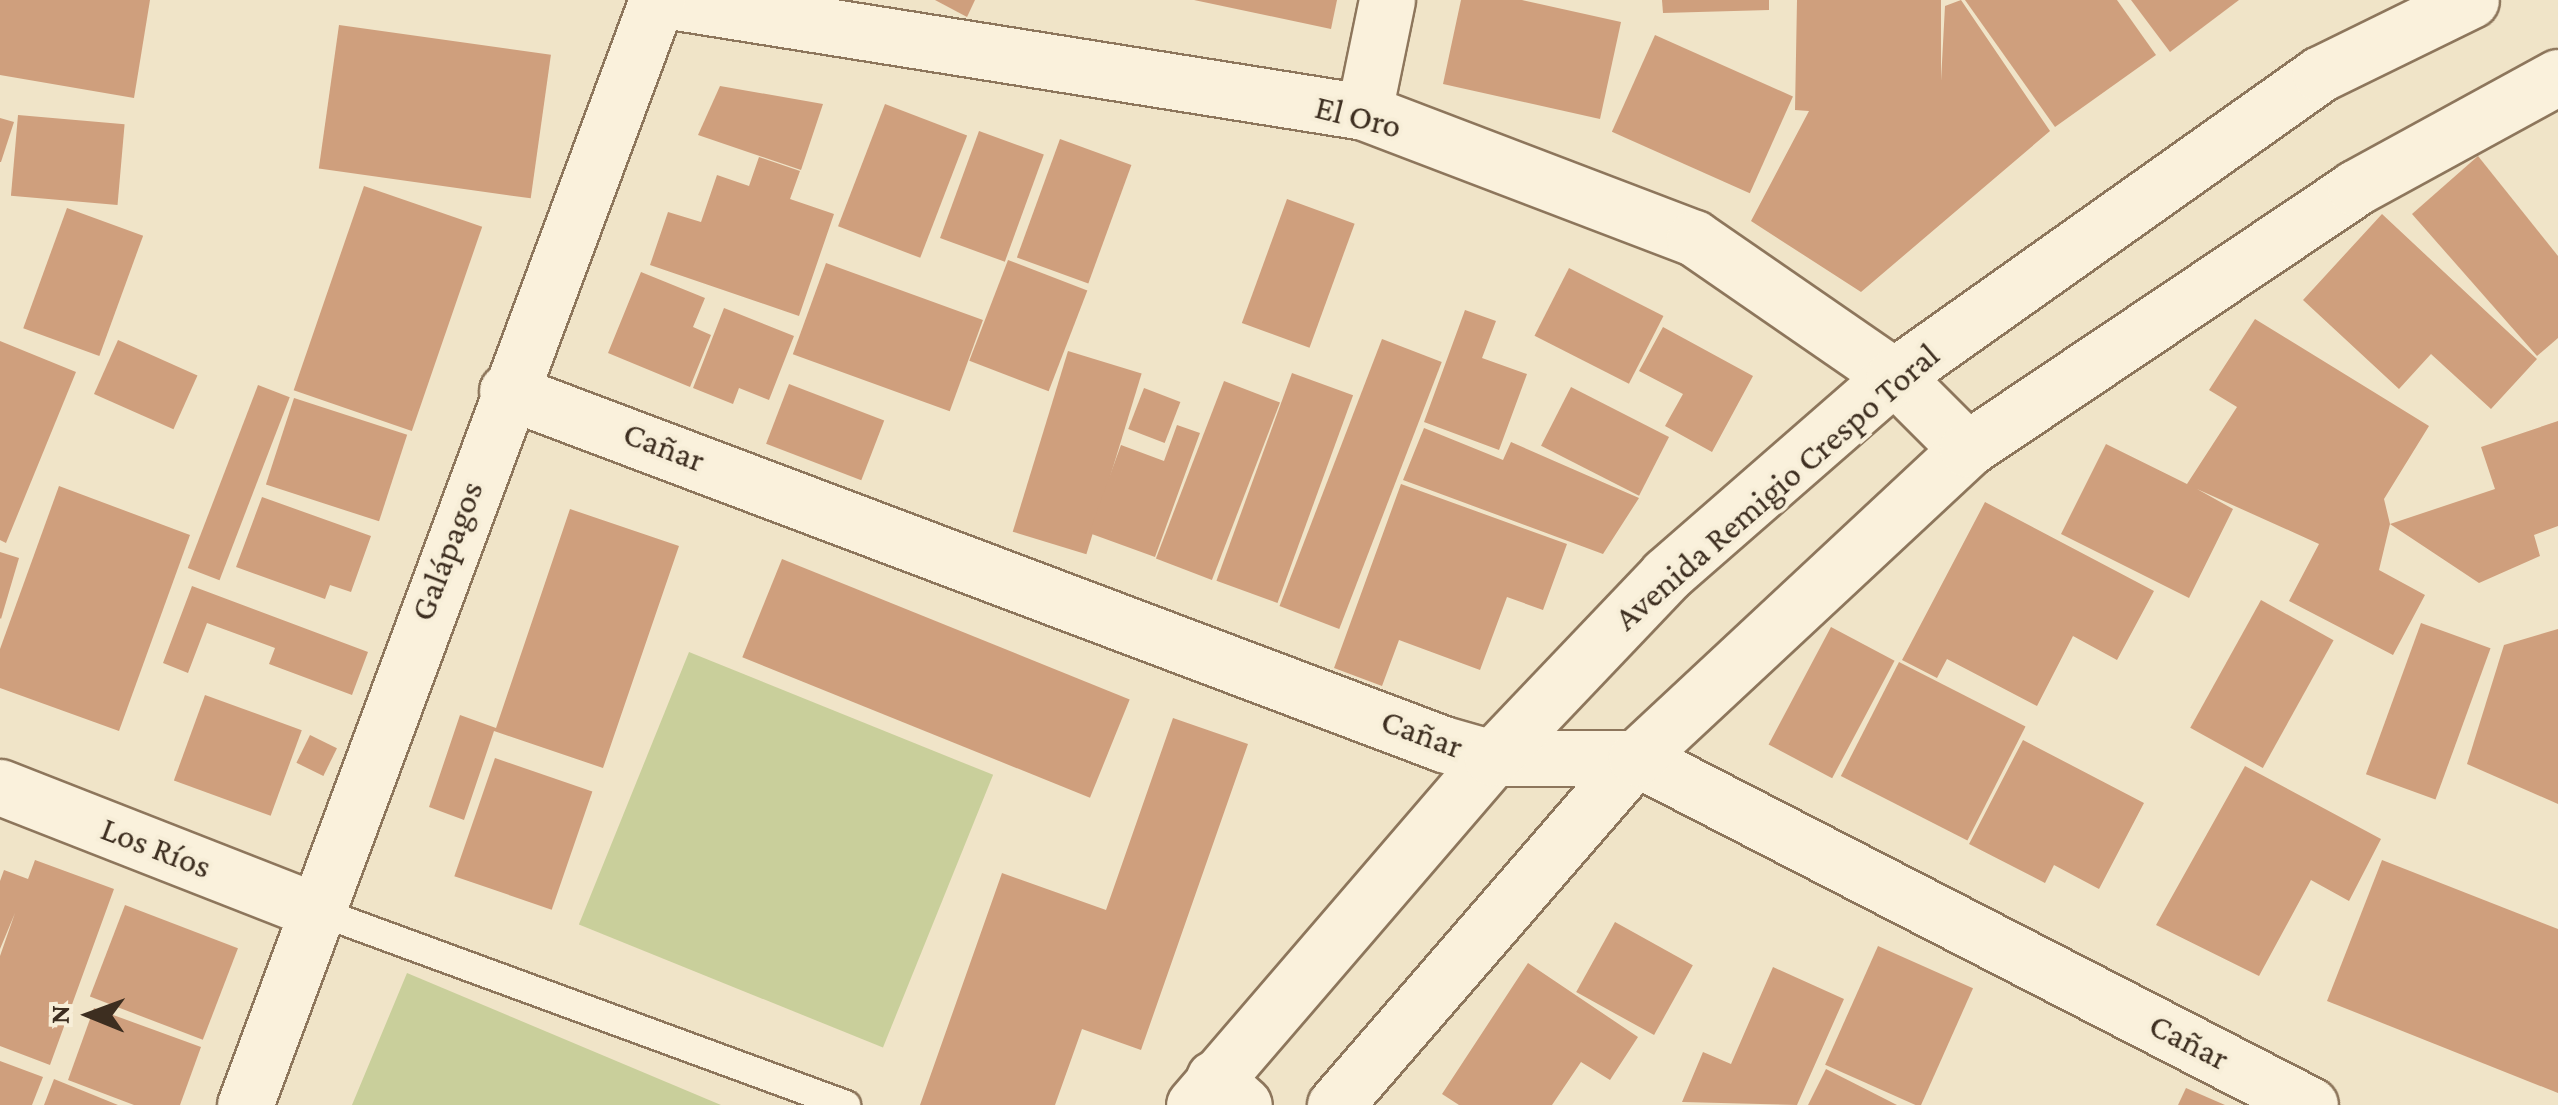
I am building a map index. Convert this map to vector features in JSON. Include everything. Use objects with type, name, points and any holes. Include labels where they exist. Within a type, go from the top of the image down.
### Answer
[{"type":"street","name":"El Oro","points":[[661,0],[1364,112],[1694,238],[1894,376],[1967,449]]},
{"type":"street","name":"Galápagos","points":[[245,1105],[312,909],[507,391],[661,0]]},
{"type":"street","points":[[1364,112],[1386,0]]},
{"type":"street","name":"Avenida Remigio Crespo Toral","points":[[1217,1096],[1492,758],[1666,575],[1894,376],[2320,74],[2471,0]]},
{"type":"street","points":[[1335,1105],[1636,758],[1967,449],[2354,188],[2558,77]]},
{"type":"street","name":"Cañar","points":[[507,391],[1492,758],[1636,758],[2310,1105]]},
{"type":"street","name":"Los Ríos","points":[[0,788],[312,909]]},
{"type":"lane","points":[[312,909],[846,1105]]},
{"type":"green space","points":[[689,652],[993,775],[883,1047],[579,925]]},
{"type":"green space","points":[[407,973],[721,1105],[352,1105]]},
{"type":"building","points":[[0,0],[150,0],[134,98],[0,75]]},
{"type":"building","points":[[935,0],[975,0],[967,17]]},
{"type":"building","points":[[1194,0],[1337,0],[1331,29]]},
{"type":"building","points":[[1461,0],[1522,0],[1621,22],[1600,119],[1443,84]]},
{"type":"building","points":[[1662,0],[1769,0],[1769,10],[1663,13]]},
{"type":"building","points":[[1797,0],[1941,0],[1941,81],[1945,6],[1961,0],[2050,131],[1861,292],[1751,221],[1809,111],[1795,110]]},
{"type":"building","points":[[1965,0],[2117,0],[2156,55],[2055,127]]},
{"type":"building","points":[[2131,0],[2239,0],[2170,52]]},
{"type":"building","points":[[339,25],[551,55],[531,198],[319,169]]},
{"type":"building","points":[[1655,35],[1793,96],[1750,193],[1612,132]]},
{"type":"building","points":[[720,86],[823,104],[801,170],[698,135]]},
{"type":"building","points":[[885,104],[967,136],[920,258],[838,226]]},
{"type":"building","points":[[18,115],[125,124],[118,205],[11,196]]},
{"type":"building","points":[[0,118],[14,122],[1,162],[0,162]]},
{"type":"building","points":[[979,131],[1044,155],[1005,262],[940,238]]},
{"type":"building","points":[[1060,139],[1131,165],[1088,283],[1017,257]]},
{"type":"building","points":[[2478,156],[2558,256],[2558,338],[2537,356],[2412,214]]},
{"type":"building","points":[[759,157],[800,171],[790,199],[834,214],[799,316],[650,265],[668,212],[701,222],[717,175],[749,186]]},
{"type":"building","points":[[364,186],[482,227],[412,431],[294,390]]},
{"type":"building","points":[[1287,199],[1355,224],[1310,348],[1242,323]]},
{"type":"building","points":[[67,208],[143,236],[99,356],[23,328]]},
{"type":"building","points":[[2382,214],[2537,359],[2491,409],[2431,354],[2399,389],[2303,300]]},
{"type":"building","points":[[1008,260],[1087,290],[1049,391],[969,361]]},
{"type":"building","points":[[826,263],[983,320],[950,411],[793,354]]},
{"type":"building","points":[[1569,268],[1663,316],[1629,384],[1534,336]]},
{"type":"building","points":[[641,272],[705,298],[693,327],[711,335],[690,387],[608,353]]},
{"type":"building","points":[[724,308],[794,336],[769,400],[739,388],[733,404],[693,388]]},
{"type":"building","points":[[1465,310],[1496,321],[1482,358],[1527,374],[1499,450],[1424,422]]},
{"type":"building","points":[[2255,319],[2429,426],[2384,499],[2390,524],[2379,570],[2425,595],[2393,655],[2289,601],[2319,544],[2197,489],[2233,509],[2189,598],[2061,534],[2106,444],[2187,484],[2237,407],[2209,390]]},
{"type":"building","points":[[1663,327],[1753,376],[1712,452],[1665,426],[1683,394],[1639,371]]},
{"type":"building","points":[[1382,339],[1442,362],[1339,629],[1280,606]]},
{"type":"building","points":[[118,340],[197,375],[173,429],[94,394]]},
{"type":"building","points":[[0,341],[76,372],[6,543],[0,540]]},
{"type":"building","points":[[1068,351],[1142,374],[1086,554],[1013,532]]},
{"type":"building","points":[[1292,373],[1353,395],[1277,603],[1216,581]]},
{"type":"building","points":[[1224,381],[1280,403],[1212,580],[1156,558]]},
{"type":"building","points":[[789,384],[884,421],[861,480],[766,444]]},
{"type":"building","points":[[258,385],[290,397],[220,580],[188,568]]},
{"type":"building","points":[[1571,387],[1669,437],[1639,496],[1541,446]]},
{"type":"building","points":[[1144,388],[1180,402],[1165,443],[1128,429]]},
{"type":"building","points":[[294,398],[407,435],[379,521],[266,485]]},
{"type":"building","points":[[2558,421],[2558,526],[2534,535],[2540,556],[2479,583],[2390,524],[2495,489],[2481,447]]},
{"type":"building","points":[[1177,425],[1200,433],[1155,557],[1089,533],[1121,445],[1164,461]]},
{"type":"building","points":[[1424,428],[1503,460],[1511,442],[1639,498],[1603,554],[1403,480]]},
{"type":"building","points":[[1401,484],[1567,544],[1543,610],[1507,597],[1480,670],[1399,640],[1382,686],[1334,668]]},
{"type":"building","points":[[59,486],[190,535],[119,731],[0,688],[0,649]]},
{"type":"building","points":[[262,497],[371,536],[351,592],[330,585],[325,599],[236,567]]},
{"type":"building","points":[[1985,502],[2154,591],[2117,660],[2073,636],[2037,706],[1947,659],[1937,678],[1902,660]]},
{"type":"building","points":[[570,509],[679,546],[603,768],[494,731],[464,820],[429,807],[460,715],[496,728]]},
{"type":"building","points":[[0,552],[19,558],[1,619],[0,618]]},
{"type":"building","points":[[782,559],[1130,699],[1090,798],[742,657]]},
{"type":"building","points":[[192,586],[368,652],[352,695],[269,664],[275,648],[207,623],[188,673],[163,663]]},
{"type":"building","points":[[2261,600],[2334,640],[2263,768],[2190,728]]},
{"type":"building","points":[[2421,623],[2491,648],[2435,800],[2366,774]]},
{"type":"building","points":[[1831,627],[1895,661],[1832,778],[1769,744]]},
{"type":"building","points":[[2558,629],[2558,804],[2467,764],[2504,645]]},
{"type":"building","points":[[1899,662],[2026,726],[1967,841],[1841,776]]},
{"type":"building","points":[[205,695],[302,730],[271,816],[174,781]]},
{"type":"building","points":[[1173,718],[1248,744],[1141,1050],[1082,1029],[1055,1105],[920,1105],[1002,873],[1106,910]]},
{"type":"building","points":[[310,735],[337,748],[323,776],[296,763]]},
{"type":"building","points":[[2023,740],[2144,803],[2099,889],[2054,865],[2045,883],[1969,844]]},
{"type":"building","points":[[495,758],[592,792],[552,910],[454,876]]},
{"type":"building","points":[[2245,766],[2381,839],[2349,901],[2311,880],[2259,976],[2156,925]]},
{"type":"building","points":[[35,860],[114,889],[50,1065],[0,1046],[0,956],[15,913],[0,949],[0,881],[4,870],[28,879]]},
{"type":"building","points":[[2382,860],[2558,929],[2558,1093],[2327,1001]]},
{"type":"building","points":[[125,905],[238,948],[203,1040],[90,996]]},
{"type":"building","points":[[1615,922],[1693,965],[1654,1035],[1576,992]]},
{"type":"building","points":[[1878,946],[1973,988],[1921,1105],[1825,1065]]},
{"type":"building","points":[[1528,963],[1638,1037],[1610,1080],[1581,1062],[1552,1105],[1459,1105],[1442,1094]]},
{"type":"building","points":[[1773,967],[1844,999],[1797,1105],[1682,1102],[1703,1052],[1731,1064]]},
{"type":"building","points":[[94,1008],[201,1047],[180,1105],[134,1105],[68,1080]]},
{"type":"building","points":[[0,1061],[43,1077],[32,1105],[0,1105]]},
{"type":"building","points":[[1826,1069],[1897,1105],[1808,1105]]},
{"type":"building","points":[[54,1079],[118,1105],[44,1105]]},
{"type":"building","points":[[2186,1088],[2225,1105],[2178,1105]]}]
